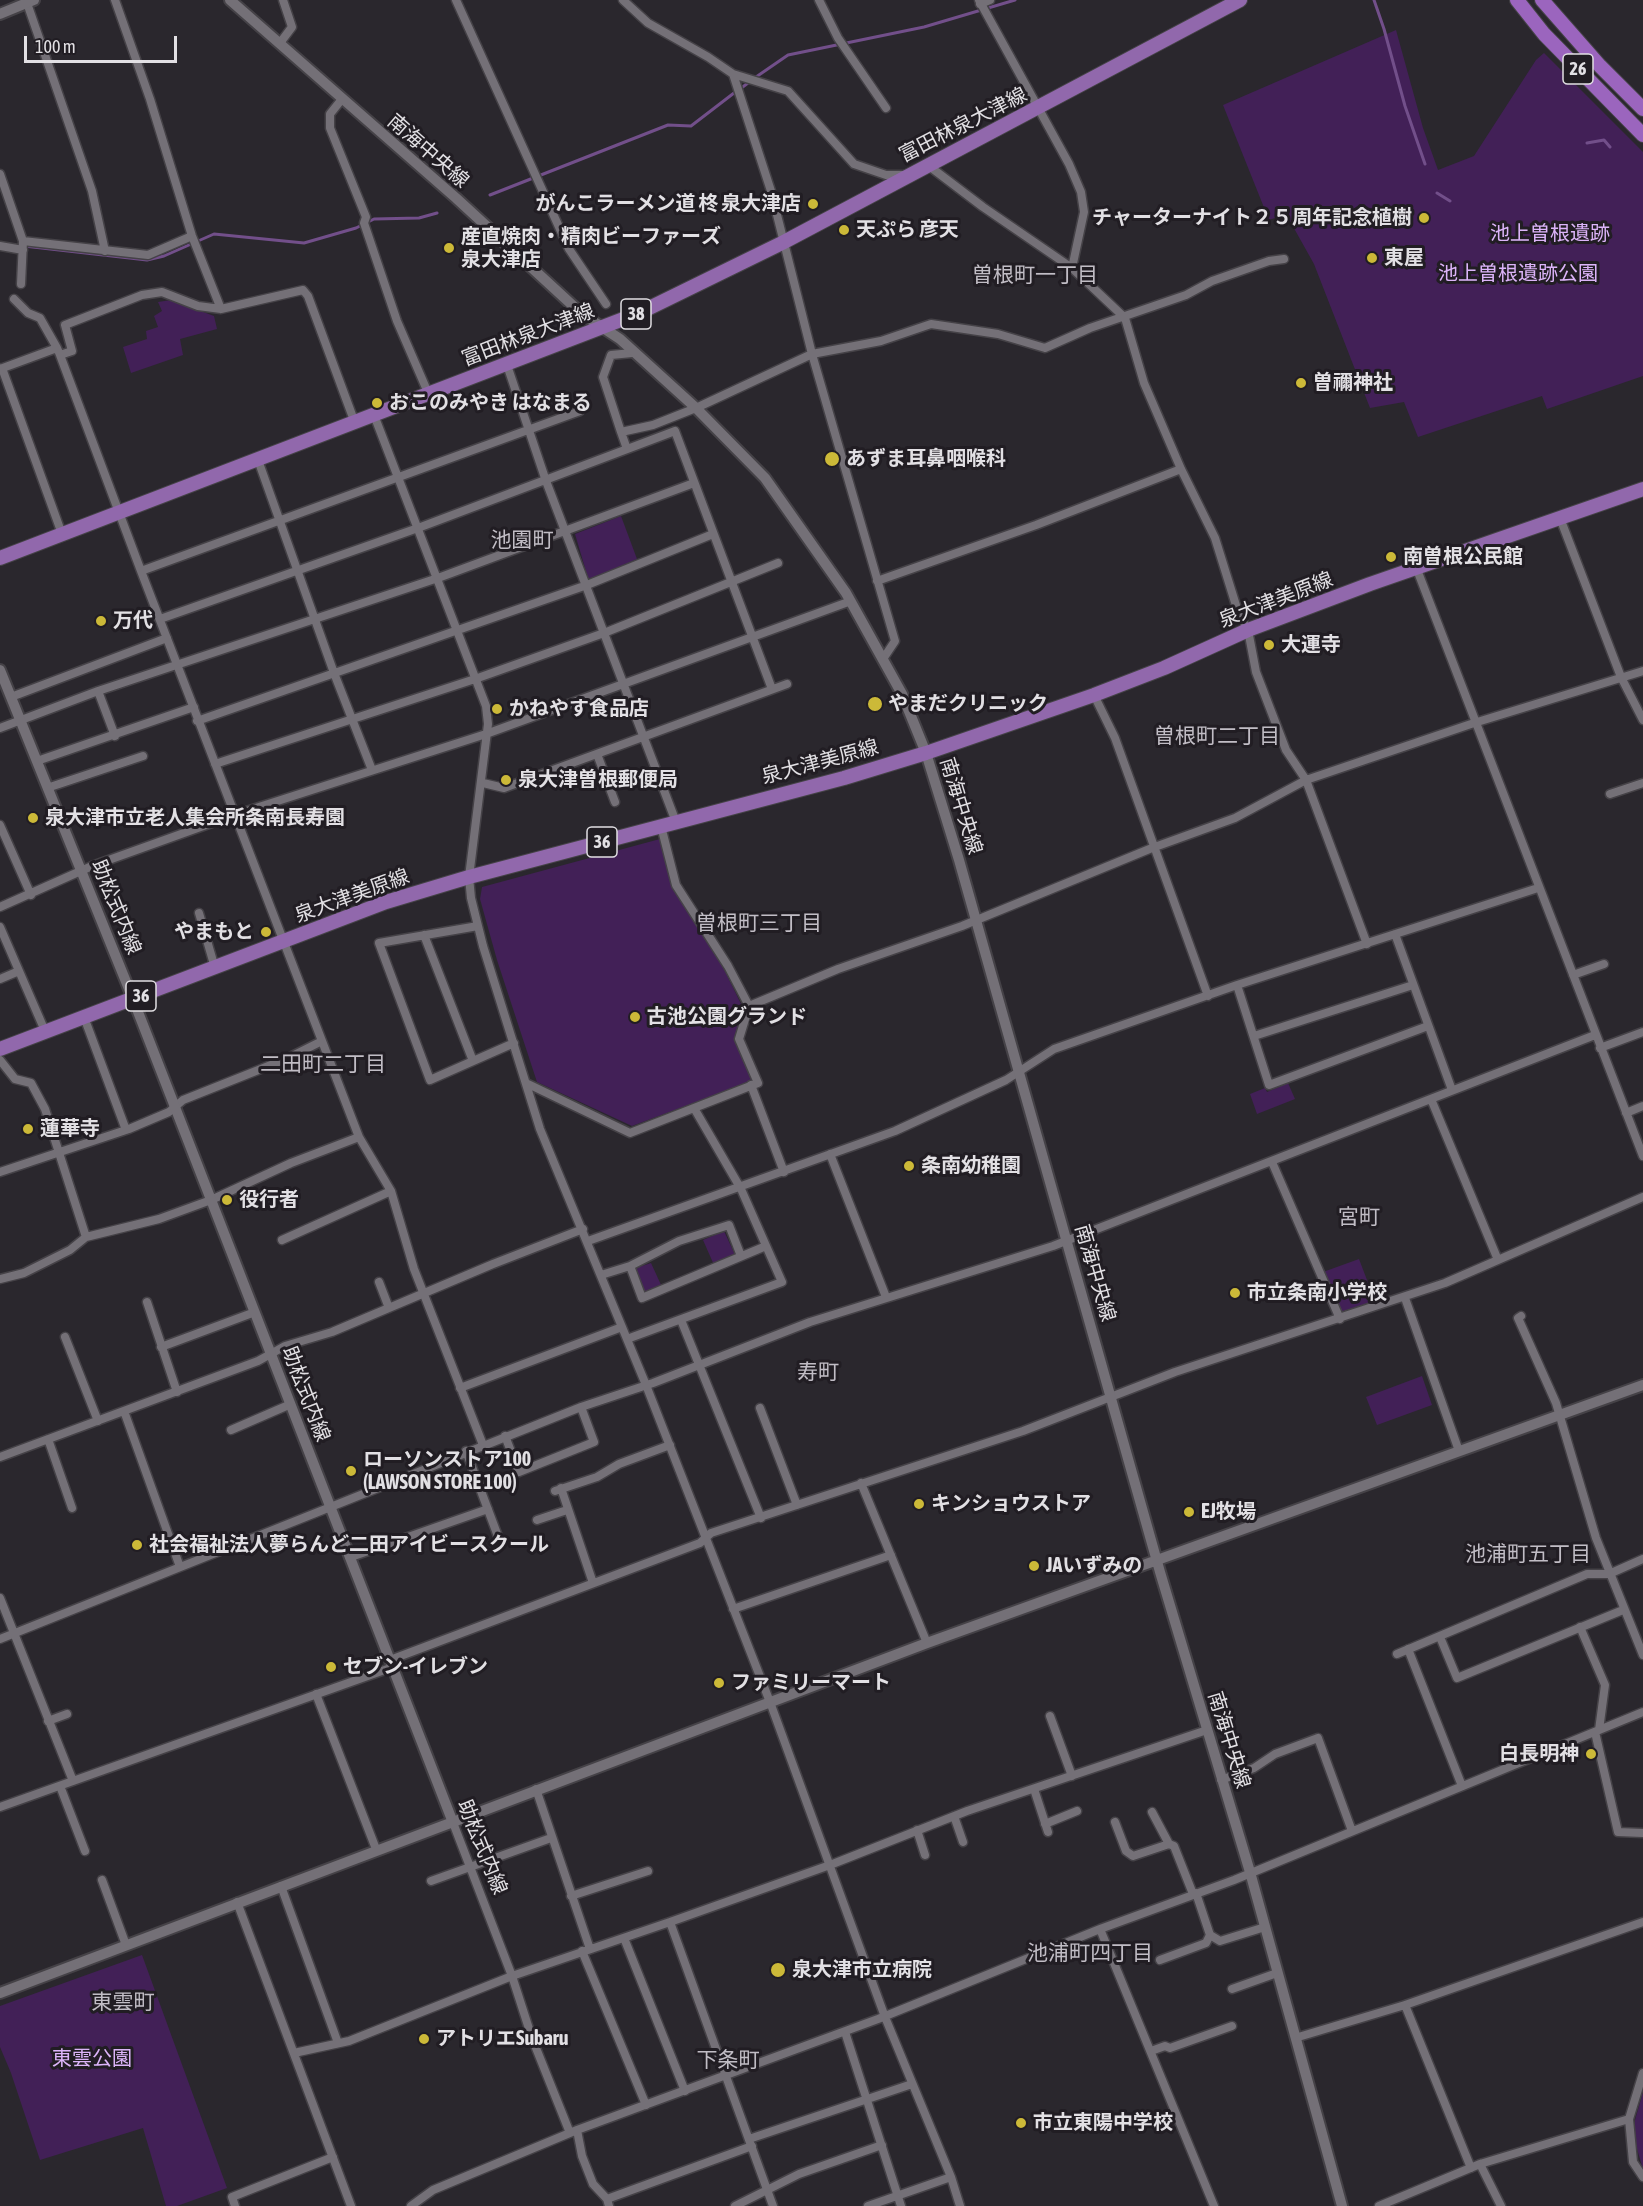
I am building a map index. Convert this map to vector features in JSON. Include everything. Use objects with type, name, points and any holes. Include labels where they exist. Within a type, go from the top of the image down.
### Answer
[{"type":"highway","name":"26","points":[[1517,0],[1544,34],[1643,135]]},
{"type":"highway","name":"26","points":[[1542,0],[1600,66],[1643,109]]},
{"type":"main road","name":"富田林泉大津線","points":[[0,558],[507,365],[687,291],[929,166],[1240,0]]},
{"type":"main road","name":"泉大津美原線","points":[[0,1049],[386,902],[469,877],[926,753],[1094,695],[1164,668],[1248,630],[1416,567],[1643,489]]},
{"type":"street","points":[[115,0],[150,99],[193,239],[221,309]]},
{"type":"street","name":"南海中央線","points":[[230,0],[456,198],[582,314],[604,327],[696,408],[765,478],[851,601],[902,694],[926,753],[976,919],[1018,1074],[1113,1398],[1157,1561],[1250,1872],[1342,2206]]},
{"type":"street","points":[[280,44],[292,27],[283,0]]},
{"type":"street","points":[[456,0],[568,249],[606,304]]},
{"type":"street","points":[[623,0],[648,23],[733,74],[788,91],[854,164],[886,175],[908,176]]},
{"type":"street","points":[[819,0],[838,38],[886,108]]},
{"type":"street","points":[[990,0],[980,2],[1069,164],[1081,192],[1084,212],[1072,268]]},
{"type":"street","points":[[0,14],[31,2],[92,191],[105,251]]},
{"type":"street","points":[[733,74],[771,192],[782,243],[812,354],[895,641],[883,659]]},
{"type":"street","points":[[342,99],[330,114],[330,128],[366,217],[365,226],[397,321],[429,395]]},
{"type":"street","points":[[929,166],[983,207],[1072,268],[1125,318],[1144,383],[1181,469],[1215,538],[1239,615],[1248,630],[1256,672],[1286,750],[1306,780],[1367,944]]},
{"type":"street","points":[[0,174],[23,246],[21,284]]},
{"type":"street","points":[[0,246],[148,255],[193,239]]},
{"type":"street","points":[[621,432],[653,425],[696,408],[812,354],[880,341],[931,324],[999,334],[1045,348],[1090,328],[1125,318],[1186,295],[1212,281],[1269,261],[1284,260]]},
{"type":"street","points":[[62,534],[1,368],[58,351],[72,351],[65,325],[141,295],[162,292],[198,306],[221,309],[303,290],[308,296],[356,423]]},
{"type":"street","points":[[14,298],[28,313],[40,318],[58,351],[121,512],[141,572],[194,707],[197,721],[359,1137],[391,1191],[423,1294],[483,1445]]},
{"type":"street","points":[[627,449],[603,377],[611,355],[632,353]]},
{"type":"street","points":[[507,365],[546,481],[676,822]]},
{"type":"street","points":[[141,572],[399,478],[528,428],[580,411]]},
{"type":"street","points":[[374,415],[486,706],[488,723],[483,783],[469,877],[478,926],[540,1129],[588,1241],[706,1537],[770,1702],[885,2017],[951,2177],[960,2206]]},
{"type":"street","points":[[160,619],[418,528],[675,431],[772,689]]},
{"type":"street","points":[[258,460],[334,673],[372,770]]},
{"type":"street","points":[[877,581],[1036,525],[1181,469]]},
{"type":"street","points":[[0,728],[98,691],[438,578],[694,483]]},
{"type":"street","points":[[1560,518],[1621,678],[1643,720]]},
{"type":"street","points":[[197,721],[587,585],[713,534]]},
{"type":"street","points":[[215,764],[475,679],[604,633],[732,584],[778,563]]},
{"type":"street","points":[[1416,567],[1474,723],[1643,1156]]},
{"type":"street","points":[[0,907],[82,872],[234,815],[486,734],[851,601]]},
{"type":"street","points":[[11,697],[167,638]]},
{"type":"street","name":"助松式内線","points":[[0,670],[3,687],[11,697],[82,872],[272,1353],[471,1866],[512,1976],[532,2038],[574,2132],[593,2184],[608,2203]]},
{"type":"street","points":[[749,1006],[838,969],[976,919],[1152,848],[1235,818],[1306,780],[1474,723],[1643,670]]},
{"type":"street","points":[[483,783],[504,789],[787,684]]},
{"type":"street","points":[[98,691],[114,736]]},
{"type":"street","points":[[1094,695],[1115,738],[1152,848],[1208,996]]},
{"type":"street","points":[[37,762],[194,707]]},
{"type":"street","points":[[597,754],[615,802]]},
{"type":"street","points":[[47,788],[143,756]]},
{"type":"street","points":[[1610,794],[1643,783]]},
{"type":"street","points":[[0,825],[31,895]]},
{"type":"street","points":[[526,1083],[630,1133],[758,1083],[739,1039],[749,1006],[728,966],[676,885],[661,826]]},
{"type":"street","points":[[588,1241],[741,1189],[895,1131],[1018,1074],[1054,1048],[1238,985],[1538,888]]},
{"type":"street","points":[[199,913],[214,968]]},
{"type":"street","points":[[478,926],[379,943],[430,1080],[514,1043]]},
{"type":"street","points":[[0,927],[45,1031]]},
{"type":"street","points":[[1395,934],[1452,1090]]},
{"type":"street","points":[[424,935],[472,1061]]},
{"type":"street","points":[[1573,975],[1604,964]]},
{"type":"street","points":[[0,979],[19,971]]},
{"type":"street","points":[[1238,985],[1269,1085],[1428,1026]]},
{"type":"street","points":[[1254,1036],[1413,985]]},
{"type":"street","points":[[84,1017],[126,1130]]},
{"type":"street","points":[[1600,1048],[1643,1033]]},
{"type":"street","points":[[0,1639],[581,1407],[700,1365],[810,1322],[1067,1239],[1272,1162],[1595,1035]]},
{"type":"street","points":[[0,1172],[126,1130],[176,1108],[183,1100],[286,1059],[322,1041]]},
{"type":"street","points":[[0,1060],[15,1079],[31,1083],[45,1109],[61,1153],[86,1237]]},
{"type":"street","points":[[751,1085],[784,1172]]},
{"type":"street","points":[[1431,1099],[1498,1260]]},
{"type":"street","points":[[1626,1113],[1643,1106]]},
{"type":"street","points":[[627,1339],[782,1282],[741,1189],[694,1108]]},
{"type":"street","points":[[0,1279],[24,1273],[70,1250],[86,1237],[159,1219],[212,1200],[291,1163],[359,1137]]},
{"type":"street","points":[[830,1154],[886,1298]]},
{"type":"street","points":[[1272,1162],[1340,1319]]},
{"type":"street","points":[[282,1240],[391,1191]]},
{"type":"street","points":[[0,1807],[316,1694],[593,1583],[700,1543],[706,1537],[861,1483],[1023,1431],[1113,1398],[1175,1372],[1405,1298],[1643,1197]]},
{"type":"street","points":[[601,1275],[630,1266],[679,1241],[729,1225],[741,1256]]},
{"type":"street","points":[[0,1457],[177,1392],[285,1346],[332,1332],[583,1229]]},
{"type":"street","points":[[630,1266],[642,1298],[766,1246]]},
{"type":"street","points":[[380,1282],[388,1308]]},
{"type":"street","points":[[1405,1298],[1459,1451]]},
{"type":"street","points":[[147,1302],[177,1392]]},
{"type":"street","points":[[161,1347],[255,1312]]},
{"type":"street","points":[[1521,1316],[1518,1318],[1560,1415],[1609,1574],[1643,1655]]},
{"type":"street","points":[[681,1320],[761,1518]]},
{"type":"street","points":[[460,1388],[622,1327]]},
{"type":"street","points":[[65,1337],[98,1421]]},
{"type":"street","points":[[0,1993],[452,1820],[927,1643],[1643,1385]]},
{"type":"street","points":[[231,1430],[291,1404]]},
{"type":"street","points":[[505,1436],[519,1472],[594,1442],[581,1407]]},
{"type":"street","points":[[760,1408],[797,1505]]},
{"type":"street","points":[[124,1411],[180,1567]]},
{"type":"street","points":[[48,1439],[72,1508]]},
{"type":"street","points":[[593,1583],[558,1490],[597,1477],[619,1464],[670,1445]]},
{"type":"street","points":[[466,1451],[499,1539]]},
{"type":"street","points":[[861,1483],[927,1643]]},
{"type":"street","points":[[351,1557],[488,1509]]},
{"type":"street","points":[[538,1520],[567,1510]]},
{"type":"street","points":[[733,1609],[891,1555]]},
{"type":"street","points":[[1397,1654],[1587,1574],[1609,1574],[1643,1559]]},
{"type":"street","points":[[0,1598],[73,1781]]},
{"type":"street","points":[[1440,1637],[1457,1678],[1623,1610]]},
{"type":"street","points":[[1580,1627],[1605,1685],[1597,1731],[1618,1833],[1643,1833]]},
{"type":"street","points":[[1408,1650],[1462,1786]]},
{"type":"street","points":[[316,1694],[376,1850]]},
{"type":"street","points":[[411,2206],[433,2190],[574,2132],[885,2017],[1101,1929],[1353,1831],[1643,1712]]},
{"type":"street","points":[[48,1721],[67,1714]]},
{"type":"street","points":[[1050,1716],[1072,1776]]},
{"type":"street","points":[[294,2053],[339,2043],[512,1976],[830,1865],[954,1816],[1207,1730]]},
{"type":"street","points":[[1221,1780],[1254,1768],[1275,1754],[1318,1738],[1353,1831]]},
{"type":"street","points":[[60,1785],[85,1851]]},
{"type":"street","points":[[536,1789],[586,1950],[645,2105]]},
{"type":"street","points":[[1034,1789],[1047,1828],[1077,1812]]},
{"type":"street","points":[[1152,1812],[1169,1844],[1174,1846],[1210,1935],[1220,1941],[1265,1927]]},
{"type":"street","points":[[954,1816],[963,1842]]},
{"type":"street","points":[[1115,1822],[1126,1851],[1133,1856],[1169,1844]]},
{"type":"street","points":[[917,1830],[925,1855]]},
{"type":"street","points":[[431,1881],[552,1838]]},
{"type":"street","points":[[571,1896],[648,1870]]},
{"type":"street","points":[[102,1880],[126,1945]]},
{"type":"street","points":[[281,1886],[339,2043]]},
{"type":"street","points":[[237,1902],[351,2206]]},
{"type":"street","points":[[670,1922],[773,2206]]},
{"type":"street","points":[[1295,2038],[1405,2005],[1643,1922]]},
{"type":"street","points":[[1101,1929],[1214,2206]]},
{"type":"street","points":[[1160,1960],[1206,1943],[1210,1935]]},
{"type":"street","points":[[624,1938],[685,2091]]},
{"type":"street","points":[[1232,1989],[1277,1973]]},
{"type":"street","points":[[1405,2005],[1475,2166],[1501,2206]]},
{"type":"street","points":[[1150,2051],[1166,2046],[1170,2048],[1232,2026]]},
{"type":"street","points":[[845,2032],[901,2206]]},
{"type":"street","points":[[1643,2073],[1629,2119],[1633,2162],[1643,2177]]},
{"type":"street","points":[[608,2203],[750,2142],[912,2084]]},
{"type":"street","points":[[1379,2206],[1475,2166],[1629,2119]]},
{"type":"street","points":[[735,2206],[799,2174],[882,2145]]},
{"type":"street","points":[[235,2206],[232,2197],[333,2157]]},
{"type":"street","points":[[868,2206],[951,2177]]},
{"type":"green space","name":"池上曽根遺跡公園","points":[[1396,30],[1423,128],[1438,170],[1474,156],[1536,60],[1544,53],[1643,152],[1643,376],[1547,409],[1542,396],[1418,437],[1404,402],[1370,408],[1314,264],[1286,214],[1269,220],[1223,105]]},
{"type":"green space","points":[[171,300],[214,316],[217,329],[180,339],[183,355],[131,373],[123,347],[147,339],[146,331],[158,327],[154,316],[162,311],[158,302]]},
{"type":"green space","points":[[621,516],[637,559],[594,578],[588,578],[575,534]]},
{"type":"green space","points":[[660,839],[673,887],[721,963],[741,1004],[742,1012],[735,1038],[751,1079],[750,1082],[632,1126],[537,1082],[497,960],[480,899],[482,887]]},
{"type":"green space","points":[[1288,1083],[1295,1099],[1257,1114],[1250,1094],[1265,1088],[1267,1092]]},
{"type":"green space","points":[[724,1231],[736,1257],[714,1265],[703,1240]]},
{"type":"green space","points":[[1359,1259],[1375,1301],[1340,1312],[1323,1272]]},
{"type":"green space","points":[[651,1263],[662,1287],[642,1294],[633,1269]]},
{"type":"green space","points":[[1422,1376],[1432,1405],[1377,1425],[1366,1397]]},
{"type":"green space","name":"東雲公園","points":[[142,1955],[227,2188],[177,2206],[166,2206],[143,2128],[40,2160],[0,2047],[0,2006]]},
{"type":"green space","points":[[1643,2092],[1643,2169],[1635,2142],[1635,2120]]},
{"type":"waterway","points":[[756,77],[788,55],[924,27],[1015,0]]},
{"type":"waterway","points":[[1374,0],[1405,106],[1425,164]]},
{"type":"waterway","points":[[740,89],[748,83]]},
{"type":"waterway","points":[[490,195],[668,125],[691,126],[734,93]]},
{"type":"waterway","points":[[1587,143],[1604,140],[1610,147]]},
{"type":"waterway","points":[[1437,193],[1450,201]]},
{"type":"waterway","points":[[24,246],[147,260],[164,256],[214,234],[304,243],[356,228],[374,219],[419,218],[437,213]]},
{"type":"place","name":"がんこラーメン道 柊 泉大津店","points":[[813,204]]},
{"type":"place","name":"チャーターナイト２５周年記念植樹","points":[[1424,218]]},
{"type":"place","name":"天ぷら 彦天","points":[[844,230]]},
{"type":"place","name":"産直焼肉・精肉ビーファーズ 泉大津店","points":[[449,248]]},
{"type":"place","name":"東屋","points":[[1372,258]]},
{"type":"place","name":"曽禰神社","points":[[1301,383]]},
{"type":"place","name":"おこのみやき はなまる","points":[[377,403]]},
{"type":"place","name":"あずま耳鼻咽喉科","points":[[832,459]]},
{"type":"place","name":"南曽根公民館","points":[[1391,557]]},
{"type":"place","name":"万代","points":[[101,621]]},
{"type":"place","name":"大運寺","points":[[1269,645]]},
{"type":"place","name":"やまだクリニック","points":[[875,704]]},
{"type":"place","name":"かねやす食品店","points":[[497,709]]},
{"type":"place","name":"泉大津曽根郵便局","points":[[506,780]]},
{"type":"place","name":"泉大津市立老人集会所条南長寿園","points":[[33,818]]},
{"type":"place","name":"やまもと","points":[[266,932]]},
{"type":"place","name":"古池公園グランド","points":[[635,1017]]},
{"type":"place","name":"蓮華寺","points":[[28,1129]]},
{"type":"place","name":"条南幼稚園","points":[[909,1166]]},
{"type":"place","name":"役行者","points":[[227,1200]]},
{"type":"place","name":"市立条南小学校","points":[[1235,1293]]},
{"type":"place","name":"ローソンストア100 (LAWSON STORE 100)","points":[[351,1471]]},
{"type":"place","name":"キンショウストア","points":[[919,1504]]},
{"type":"place","name":"EJ牧場","points":[[1189,1512]]},
{"type":"place","name":"社会福祉法人夢らんど二田アイビースクール","points":[[137,1545]]},
{"type":"place","name":"JAいずみの","points":[[1034,1566]]},
{"type":"place","name":"セブン-イレブン","points":[[331,1667]]},
{"type":"place","name":"ファミリーマート","points":[[719,1683]]},
{"type":"place","name":"白長明神","points":[[1591,1754]]},
{"type":"place","name":"泉大津市立病院","points":[[778,1970]]},
{"type":"place","name":"アトリエSubaru","points":[[424,2039]]},
{"type":"place","name":"市立東陽中学校","points":[[1021,2123]]},
{"type":"district","name":"曽根町一丁目","points":[[1035,275]]},
{"type":"district","name":"池園町","points":[[522,540]]},
{"type":"district","name":"曽根町二丁目","points":[[1217,736]]},
{"type":"district","name":"曽根町三丁目","points":[[759,923]]},
{"type":"district","name":"二田町二丁目","points":[[323,1064]]},
{"type":"district","name":"宮町","points":[[1359,1217]]},
{"type":"district","name":"寿町","points":[[818,1372]]},
{"type":"district","name":"池浦町五丁目","points":[[1528,1554]]},
{"type":"district","name":"池浦町四丁目","points":[[1090,1953]]},
{"type":"district","name":"東雲町","points":[[123,2002]]},
{"type":"district","name":"下条町","points":[[728,2060]]},
{"type":"park label","name":"池上曽根遺跡","points":[[1550,234]]}]
